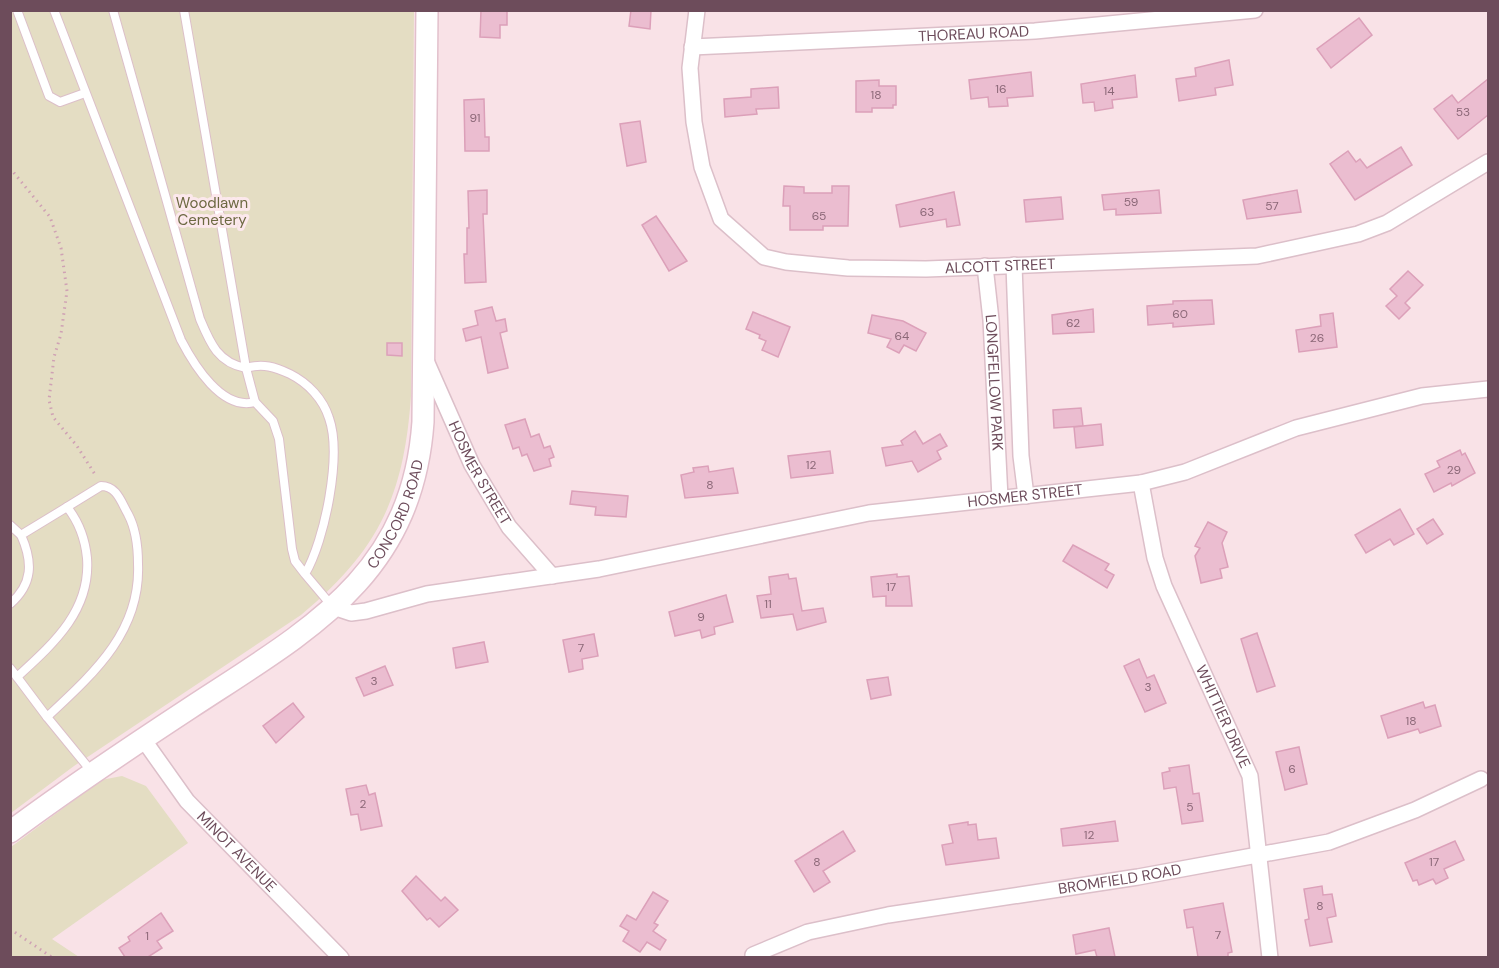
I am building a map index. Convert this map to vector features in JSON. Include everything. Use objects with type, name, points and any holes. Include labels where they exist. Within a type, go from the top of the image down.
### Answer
[{"type":"street","name":"CONCORD ROAD","points":[[10,832],[143,739],[280,649],[333,607],[380,555],[395,532],[408,502],[422,438],[425,358],[427,10]]},
{"type":"street","name":"ALCOTT STREET","points":[[697,10],[690,68],[693,111],[702,167],[721,219],[764,257],[786,262],[848,268],[926,269],[1257,256],[1358,234],[1388,223],[1488,162]]},
{"type":"street","points":[[1085,10],[1087,27]]},
{"type":"street","name":"THOREAU ROAD","points":[[693,47],[1087,27],[1255,10]]},
{"type":"street","name":"LONGFELLOW PARK","points":[[1014,265],[1022,456],[1026,496]]},
{"type":"street","name":"LONGFELLOW PARK","points":[[985,266],[991,320],[1000,498]]},
{"type":"street","name":"HOSMER STREET","points":[[425,358],[472,465],[509,527],[552,576]]},
{"type":"street","name":"HOSMER STREET","points":[[333,607],[357,613],[428,594],[599,569],[869,513],[1141,483],[1185,472],[1296,428],[1422,396],[1488,389]]},
{"type":"street","name":"WHITTIER DRIVE","points":[[1141,483],[1155,558],[1164,586],[1250,776],[1270,957]]},
{"type":"street","name":"MINOT AVENUE","points":[[143,739],[187,801],[341,957]]},
{"type":"street","name":"BROMFIELD ROAD","points":[[753,955],[808,932],[888,915],[1259,856],[1329,842],[1374,827],[1481,779]]},
{"type":"lane","points":[[17,10],[49,96],[60,102],[85,93]]},
{"type":"lane","points":[[54,10],[189,357],[227,398],[241,404],[255,402]]},
{"type":"lane","points":[[113,10],[200,318],[210,343],[222,358],[233,366],[246,368],[265,365],[298,378],[314,392],[329,417],[334,442],[325,520],[318,548],[305,574]]},
{"type":"lane","points":[[184,10],[246,368],[255,402],[273,421],[282,451],[295,561],[333,607]]},
{"type":"lane","points":[[21,535],[101,486],[116,492],[130,519],[138,552],[137,593],[118,643],[98,669],[47,717]]},
{"type":"lane","points":[[17,677],[68,626],[84,592],[87,573],[85,544],[75,516],[67,507]]},
{"type":"lane","points":[[10,525],[21,535],[29,555],[30,572],[25,589],[10,604]]},
{"type":"lane","points":[[10,668],[93,773]]},
{"type":"path","points":[[10,168],[50,217],[61,248],[67,291],[49,400],[53,417],[77,446],[101,486]]},
{"type":"path","points":[[10,929],[53,957]]},
{"type":"green space","name":"Woodlawn Cemetery","points":[[11,11],[414,11],[411,396],[402,463],[383,519],[368,544],[350,567],[301,615],[74,766],[11,813]]},
{"type":"green space","points":[[122,776],[146,786],[188,843],[52,939],[79,957],[11,958],[11,847],[101,780]]},
{"type":"building","points":[[481,10],[507,10],[507,25],[500,25],[500,38],[480,37]]},
{"type":"building","points":[[631,10],[651,10],[650,29],[629,26]]},
{"type":"building","points":[[1359,18],[1372,35],[1331,68],[1317,49]]},
{"type":"building","points":[[1229,60],[1233,85],[1215,88],[1216,95],[1179,101],[1176,79],[1196,76],[1195,68]]},
{"type":"building","points":[[1031,72],[1033,96],[1007,98],[1008,106],[989,107],[988,97],[971,99],[969,80]]},
{"type":"building","points":[[1135,75],[1137,97],[1112,100],[1113,108],[1095,111],[1094,102],[1083,103],[1081,84]]},
{"type":"building","points":[[1488,79],[1488,115],[1458,139],[1434,109],[1452,95],[1458,103]]},
{"type":"building","points":[[879,80],[879,86],[896,86],[896,105],[893,105],[893,108],[872,108],[872,112],[856,112],[856,81]]},
{"type":"building","points":[[778,87],[779,108],[756,109],[757,114],[725,117],[724,99],[751,97],[751,89]]},
{"type":"building","points":[[484,99],[485,137],[489,137],[489,151],[465,151],[464,100]]},
{"type":"building","points":[[640,121],[646,162],[627,166],[620,124]]},
{"type":"building","points":[[1401,147],[1412,165],[1355,200],[1330,164],[1348,151],[1356,162],[1360,159],[1367,168]]},
{"type":"building","points":[[784,186],[804,187],[804,193],[832,193],[832,186],[849,186],[848,226],[823,226],[823,230],[790,230],[790,206],[783,206]]},
{"type":"building","points":[[487,190],[487,214],[483,214],[486,282],[465,283],[464,254],[467,254],[467,228],[469,228],[468,191]]},
{"type":"building","points":[[1159,190],[1161,213],[1116,215],[1116,209],[1104,210],[1102,195]]},
{"type":"building","points":[[1297,190],[1301,212],[1247,219],[1243,200]]},
{"type":"building","points":[[954,192],[960,225],[947,227],[946,219],[900,227],[896,205]]},
{"type":"building","points":[[1061,197],[1063,219],[1026,222],[1024,200]]},
{"type":"building","points":[[656,216],[687,261],[669,271],[642,225]]},
{"type":"building","points":[[1408,271],[1423,285],[1405,303],[1410,308],[1399,319],[1386,306],[1397,296],[1390,289]]},
{"type":"building","points":[[1212,300],[1214,324],[1173,327],[1173,323],[1148,325],[1147,306],[1173,304],[1173,301]]},
{"type":"building","points":[[492,307],[496,321],[505,319],[507,331],[500,333],[508,368],[488,373],[481,337],[466,341],[463,329],[478,325],[475,311]]},
{"type":"building","points":[[1093,309],[1094,332],[1053,334],[1052,315]]},
{"type":"building","points":[[753,312],[790,327],[778,357],[762,350],[766,341],[759,338],[760,335],[746,329]]},
{"type":"building","points":[[1333,313],[1337,347],[1299,352],[1296,330],[1321,326],[1320,315]]},
{"type":"building","points":[[872,315],[903,321],[926,333],[916,351],[904,345],[899,353],[887,347],[891,339],[868,333]]},
{"type":"building","points":[[387,343],[402,343],[402,356],[387,355]]},
{"type":"building","points":[[1081,408],[1083,426],[1054,428],[1053,410]]},
{"type":"building","points":[[525,419],[531,437],[539,434],[544,448],[550,446],[554,457],[549,459],[551,466],[534,471],[527,454],[522,456],[519,447],[513,449],[505,425]]},
{"type":"building","points":[[1101,424],[1103,445],[1076,448],[1074,427]]},
{"type":"building","points":[[915,431],[923,444],[940,434],[947,446],[937,451],[941,459],[918,472],[912,461],[886,466],[882,448],[903,445],[901,441]]},
{"type":"building","points":[[1460,450],[1462,455],[1465,453],[1475,473],[1452,486],[1451,483],[1434,492],[1425,474],[1440,467],[1437,461]]},
{"type":"building","points":[[830,451],[833,473],[791,478],[788,456]]},
{"type":"building","points":[[708,466],[709,472],[733,468],[738,493],[685,498],[681,475],[694,472],[693,468]]},
{"type":"building","points":[[572,491],[628,496],[626,517],[595,515],[596,507],[570,504]]},
{"type":"building","points":[[1400,509],[1414,534],[1394,545],[1390,539],[1366,553],[1355,535]]},
{"type":"building","points":[[1433,519],[1443,534],[1427,544],[1417,529]]},
{"type":"building","points":[[1208,522],[1227,532],[1222,543],[1228,567],[1220,569],[1222,578],[1201,583],[1195,556],[1200,548],[1195,546]]},
{"type":"building","points":[[1073,545],[1109,564],[1105,570],[1114,575],[1107,588],[1063,561]]},
{"type":"building","points":[[788,574],[789,579],[796,578],[802,611],[823,608],[826,622],[797,630],[793,614],[761,618],[757,596],[771,594],[769,577]]},
{"type":"building","points":[[897,574],[897,577],[909,576],[912,606],[886,606],[886,596],[873,597],[871,577]]},
{"type":"building","points":[[726,595],[733,622],[714,627],[715,634],[702,638],[700,630],[675,636],[669,612]]},
{"type":"building","points":[[1257,633],[1275,686],[1257,692],[1241,639]]},
{"type":"building","points":[[594,634],[598,656],[582,659],[583,669],[569,672],[563,640]]},
{"type":"building","points":[[484,642],[488,662],[456,668],[453,648]]},
{"type":"building","points":[[1139,659],[1147,678],[1154,675],[1166,703],[1145,712],[1124,666]]},
{"type":"building","points":[[385,666],[393,685],[364,696],[356,678]]},
{"type":"building","points":[[888,677],[891,695],[871,699],[867,680]]},
{"type":"building","points":[[1423,702],[1425,708],[1435,705],[1441,726],[1420,733],[1418,729],[1388,738],[1381,716]]},
{"type":"building","points":[[293,703],[304,717],[276,743],[263,726]]},
{"type":"building","points":[[1299,747],[1307,784],[1285,790],[1276,752]]},
{"type":"building","points":[[1189,765],[1193,794],[1199,793],[1203,821],[1182,824],[1176,787],[1164,789],[1162,773],[1170,771],[1169,768]]},
{"type":"building","points":[[366,785],[369,795],[375,793],[382,826],[361,830],[358,814],[351,815],[346,789]]},
{"type":"building","points":[[1115,821],[1118,841],[1063,846],[1061,829]]},
{"type":"building","points":[[968,822],[968,825],[976,824],[978,840],[996,838],[999,858],[946,865],[942,845],[953,843],[949,825]]},
{"type":"building","points":[[843,831],[855,851],[823,871],[830,882],[814,892],[795,861]]},
{"type":"building","points":[[1455,841],[1464,860],[1444,869],[1448,878],[1436,884],[1433,879],[1419,885],[1417,880],[1413,881],[1405,863]]},
{"type":"building","points":[[416,876],[441,901],[445,897],[458,910],[439,927],[430,918],[427,920],[402,891]]},
{"type":"building","points":[[1322,886],[1323,895],[1332,894],[1336,916],[1327,918],[1332,942],[1310,946],[1305,920],[1309,919],[1304,889]]},
{"type":"building","points":[[653,892],[668,901],[654,923],[658,925],[653,931],[666,940],[660,950],[647,942],[640,952],[623,941],[629,931],[620,926],[627,915],[636,920]]},
{"type":"building","points":[[1223,903],[1232,952],[1228,953],[1228,957],[1198,957],[1193,927],[1187,928],[1184,910]]},
{"type":"building","points":[[161,913],[173,931],[157,941],[162,948],[148,957],[125,957],[119,948],[130,941],[128,937]]},
{"type":"building","points":[[1109,928],[1115,957],[1097,957],[1095,950],[1076,954],[1073,935]]}]
